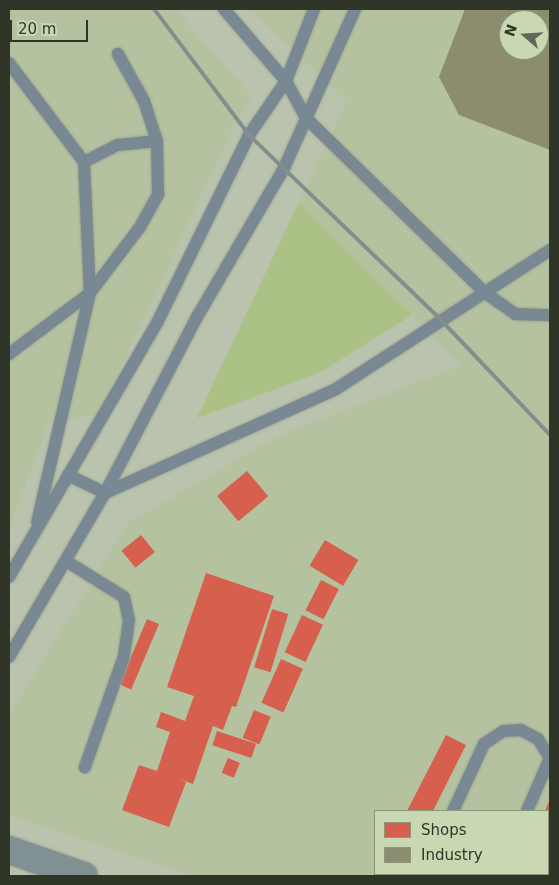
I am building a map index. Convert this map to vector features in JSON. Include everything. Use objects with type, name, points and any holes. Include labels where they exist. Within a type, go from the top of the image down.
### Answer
[{"type":"main road","points":[[9,850],[84,876]]},
{"type":"lane","points":[[224,9],[286,80],[306,118],[484,292],[515,314],[550,314]]},
{"type":"lane","points":[[9,577],[157,323],[249,135],[286,80],[314,9]]},
{"type":"lane","points":[[9,658],[105,493],[197,317],[284,168],[355,9]]},
{"type":"lane","points":[[9,354],[90,293],[140,227],[158,194],[157,141],[144,101],[118,54]]},
{"type":"lane","points":[[9,63],[84,162],[90,293],[35,534]]},
{"type":"lane","points":[[84,162],[118,145],[157,141]]},
{"type":"lane","points":[[105,493],[336,388],[550,250]]},
{"type":"lane","points":[[68,475],[105,493]]},
{"type":"lane","points":[[66,560],[124,597],[129,620],[124,656],[85,767]]},
{"type":"lane","points":[[452,810],[484,744],[503,731],[521,730],[538,739],[550,758],[527,810]]},
{"type":"shaded area","points":[[9,9],[175,9],[252,97],[233,128],[99,414],[49,421],[9,529]]},
{"type":"shaded area","points":[[251,9],[550,9],[550,876],[193,876],[9,815],[9,715],[128,523],[280,435],[462,365],[299,202],[347,102]]},
{"type":"green space","points":[[299,202],[412,315],[319,373],[197,418]]},
{"type":"building: Shops","points":[[247,471],[268,496],[238,521],[217,496]]},
{"type":"building: Shops","points":[[141,535],[155,552],[135,568],[122,551]]},
{"type":"building: Shops","points":[[325,540],[358,560],[343,586],[310,566]]},
{"type":"building: Shops","points":[[206,573],[274,596],[236,707],[232,706],[223,730],[213,726],[193,784],[177,778],[186,782],[169,827],[122,810],[139,765],[157,771],[170,732],[156,727],[161,712],[185,721],[194,696],[167,687]]},
{"type":"building: Shops","points":[[321,580],[339,589],[323,619],[306,610]]},
{"type":"building: Shops","points":[[272,609],[288,614],[270,672],[254,667]]},
{"type":"building: Shops","points":[[302,615],[323,625],[306,662],[285,652]]},
{"type":"building: Shops","points":[[147,619],[159,624],[131,689],[119,684]]},
{"type":"building: Shops","points":[[281,659],[303,669],[283,713],[261,703]]},
{"type":"building: Shops","points":[[254,710],[271,717],[259,745],[243,738]]},
{"type":"building: Shops","points":[[217,731],[256,744],[251,758],[212,745]]},
{"type":"building: Shops","points":[[446,735],[466,745],[434,810],[408,810]]},
{"type":"building: Shops","points":[[228,758],[240,763],[234,778],[222,773]]},
{"type":"building: Shops","points":[[550,799],[550,856],[549,810],[545,810]]},
{"type":"building: Industry","points":[[465,9],[550,9],[550,150],[459,115],[439,77]]},
{"type":"railway","points":[[154,9],[249,135],[441,320],[550,435]]}]
